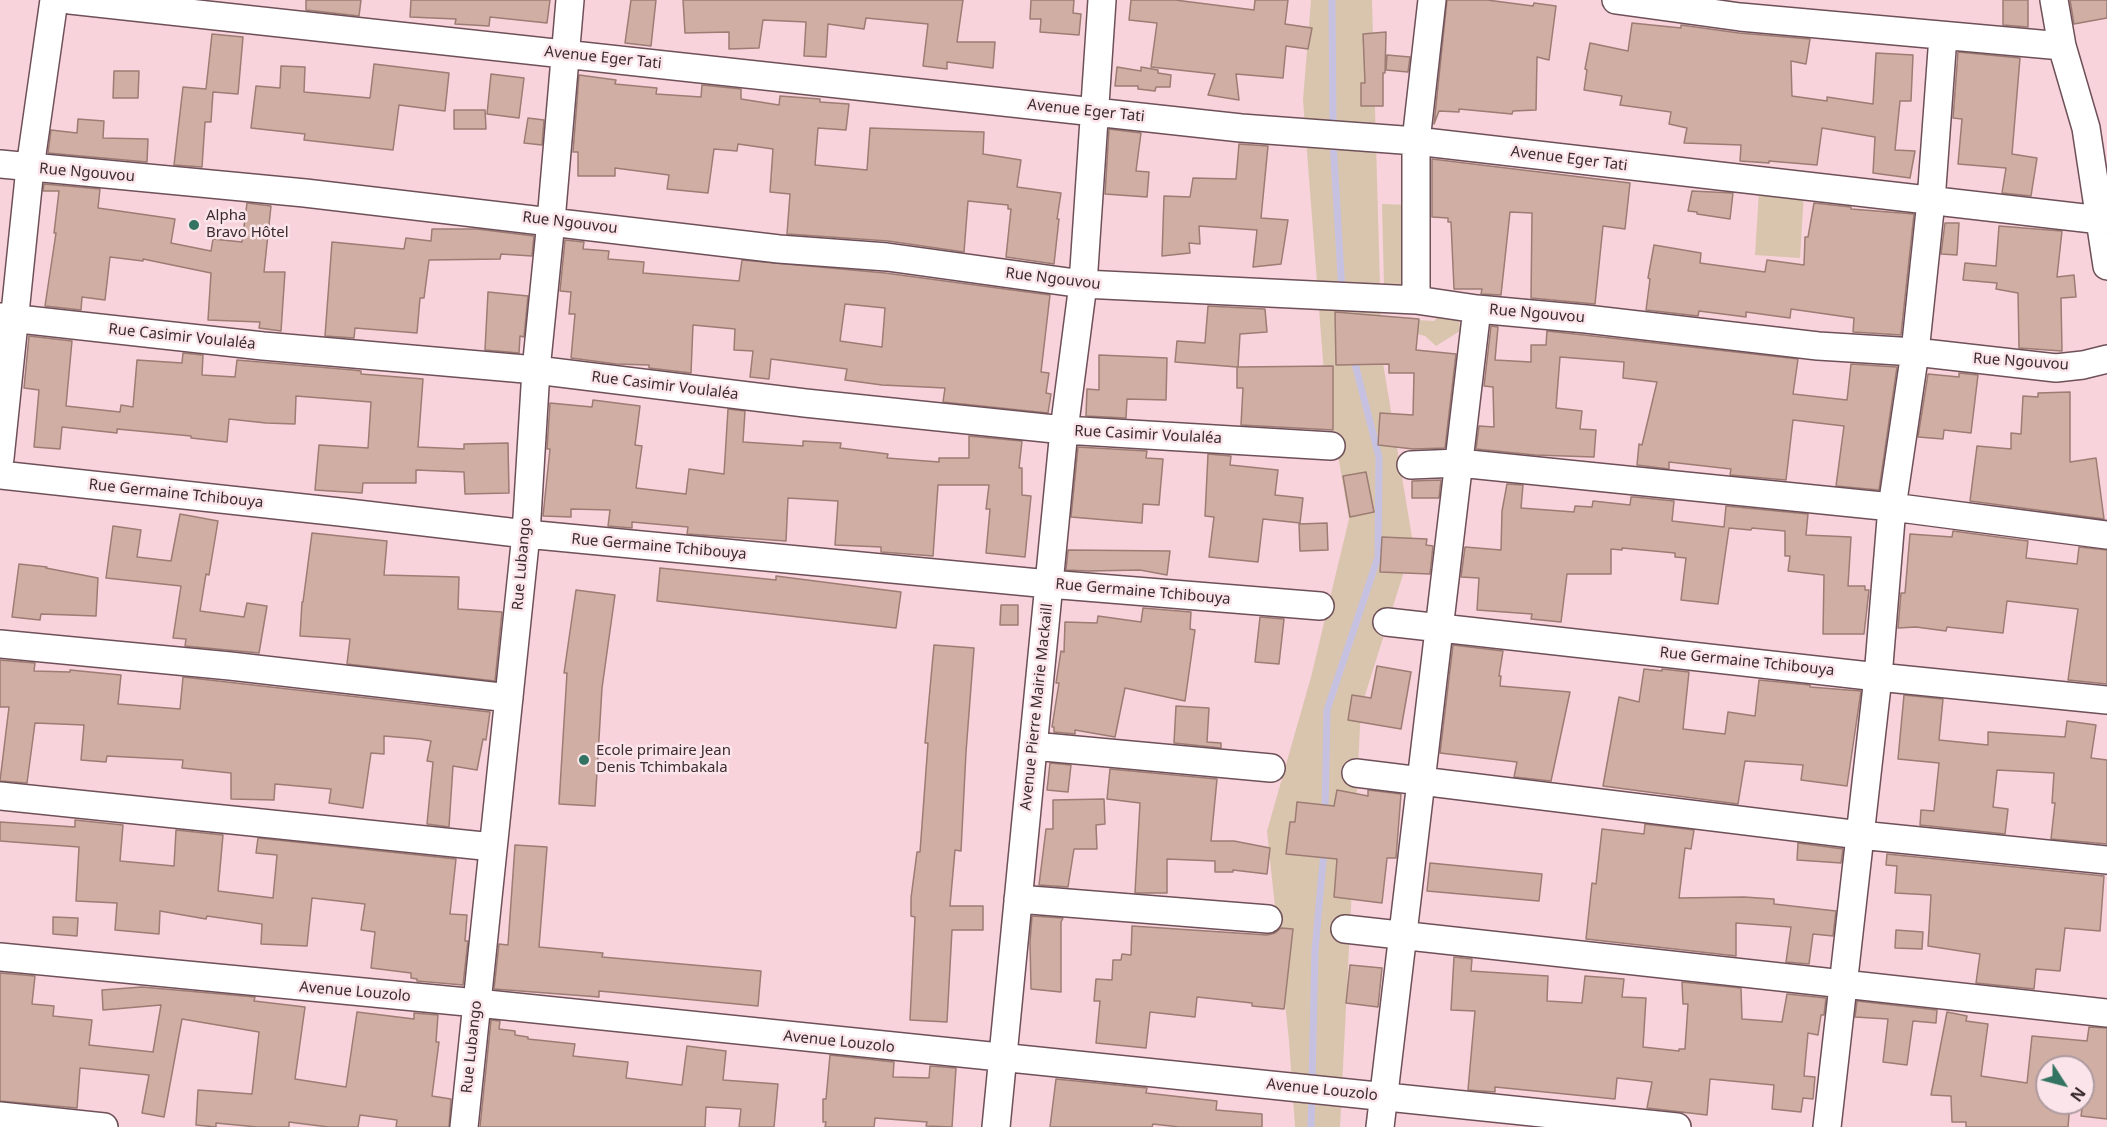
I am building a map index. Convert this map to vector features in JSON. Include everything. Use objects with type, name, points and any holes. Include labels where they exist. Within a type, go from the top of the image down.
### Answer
[{"type":"street","points":[[0,458],[7,318],[54,0]]},
{"type":"street","name":"Avenue Eger Tati","points":[[70,0],[282,12],[565,54],[1242,128],[1416,141],[2101,220]]},
{"type":"street","name":"Rue Lubango","points":[[464,1127],[526,534],[536,370],[570,0]]},
{"type":"street","name":"Avenue Pierre Mairie Mackaill","points":[[996,1127],[1064,430],[1083,284],[1102,0]]},
{"type":"street","points":[[1416,300],[1416,141],[1432,0]]},
{"type":"street","points":[[1616,0],[1741,9],[1943,36],[2062,46]]},
{"type":"street","points":[[2054,0],[2062,46],[2096,126],[2101,220],[2107,266]]},
{"type":"street","points":[[1827,1127],[1878,677],[1892,507],[1915,352],[1931,201],[1943,36]]},
{"type":"street","name":"Rue Ngouvou","points":[[0,164],[305,193],[779,249],[887,257],[1083,284],[1416,300],[1477,309],[1586,319],[1818,346],[1915,352],[2056,368],[2084,366],[2107,359]]},
{"type":"street","points":[[1380,1127],[1477,309]]},
{"type":"street","name":"Rue Casimir Voulaléa","points":[[7,318],[262,346],[536,370],[805,403],[1064,430],[1331,446]]},
{"type":"street","points":[[1411,465],[1459,463],[1892,507],[2107,535]]},
{"type":"street","name":"Rue Germaine Tchibouya","points":[[0,475],[329,510],[526,534],[1049,584],[1320,606]]},
{"type":"street","name":"Rue Germaine Tchibouya","points":[[1387,622],[2107,700]]},
{"type":"street","points":[[0,644],[230,666],[509,698]]},
{"type":"street","points":[[1033,746],[1271,768]]},
{"type":"street","points":[[1356,773],[1860,835],[2107,860]]},
{"type":"street","points":[[0,796],[493,847]]},
{"type":"street","points":[[1018,899],[1268,919]]},
{"type":"street","points":[[1345,929],[2107,1012]]},
{"type":"street","name":"Avenue Louzolo","points":[[0,957],[477,1003],[1677,1127]]},
{"type":"street","points":[[0,1116],[104,1127]]},
{"type":"shaded area","points":[[1311,0],[1372,0],[1382,357],[1413,543],[1361,708],[1340,1127],[1295,1127],[1289,1041],[1267,831],[1311,677],[1349,519],[1324,374],[1303,100]]},
{"type":"shaded area","points":[[1759,191],[1804,193],[1800,258],[1755,255]]},
{"type":"shaded area","points":[[1382,204],[1411,205],[1413,292],[1384,287]]},
{"type":"shaded area","points":[[1459,313],[1460,331],[1436,346],[1425,336],[1414,333],[1418,320],[1434,321],[1440,314]]},
{"type":"building","points":[[306,0],[361,0],[359,16],[306,10]]},
{"type":"building","points":[[411,0],[550,0],[547,23],[490,17],[489,26],[455,24],[456,19],[410,17]]},
{"type":"building","points":[[631,0],[656,0],[651,46],[625,43]]},
{"type":"building","points":[[683,0],[963,0],[957,42],[995,42],[993,68],[947,62],[947,69],[923,66],[928,24],[866,18],[864,29],[828,24],[826,57],[804,56],[806,22],[763,20],[759,48],[729,49],[729,32],[685,33]]},
{"type":"building","points":[[1031,0],[1074,0],[1073,13],[1081,14],[1079,35],[1040,32],[1041,19],[1030,19]]},
{"type":"building","points":[[1131,0],[1175,0],[1254,10],[1255,0],[1288,0],[1285,24],[1312,28],[1308,49],[1286,46],[1283,78],[1236,74],[1239,100],[1208,95],[1215,74],[1151,67],[1157,23],[1129,20]]},
{"type":"building","points":[[1447,0],[1487,0],[1533,6],[1534,3],[1556,6],[1549,60],[1537,57],[1536,110],[1513,111],[1512,114],[1459,109],[1459,112],[1439,111],[1434,124]]},
{"type":"building","points":[[2003,0],[2028,0],[2028,27],[2003,25]]},
{"type":"building","points":[[2070,0],[2107,0],[2107,18],[2074,24]]},
{"type":"building","points":[[1632,23],[1681,28],[1681,25],[1810,39],[1806,64],[1791,61],[1792,96],[1827,101],[1827,97],[1873,104],[1876,53],[1913,55],[1911,101],[1900,101],[1895,150],[1915,151],[1910,178],[1873,173],[1875,137],[1822,128],[1817,165],[1740,161],[1741,145],[1684,143],[1687,128],[1669,124],[1671,112],[1620,105],[1622,96],[1584,90],[1590,43],[1628,51]]},
{"type":"building","points":[[1386,32],[1383,106],[1361,106],[1361,83],[1365,83],[1363,34]]},
{"type":"building","points":[[212,34],[243,37],[238,94],[213,92],[211,122],[205,122],[202,167],[174,165],[183,87],[206,89]]},
{"type":"building","points":[[1958,52],[2020,58],[2012,154],[2037,158],[2031,196],[2002,193],[2006,168],[1958,164],[1962,119],[1953,118]]},
{"type":"building","points":[[1387,55],[1410,57],[1408,72],[1386,70]]},
{"type":"building","points":[[374,64],[449,73],[445,111],[399,105],[393,150],[304,140],[305,134],[251,128],[256,86],[280,88],[281,66],[305,67],[304,92],[370,98]]},
{"type":"building","points":[[1117,67],[1141,71],[1141,67],[1158,70],[1158,73],[1171,75],[1170,87],[1156,87],[1155,91],[1138,89],[1138,86],[1115,86]]},
{"type":"building","points":[[114,71],[139,71],[138,98],[113,98]]},
{"type":"building","points":[[491,74],[524,78],[519,118],[487,114]]},
{"type":"building","points":[[579,75],[616,80],[615,84],[657,88],[656,94],[701,97],[702,85],[741,89],[741,99],[779,105],[780,96],[849,104],[846,130],[818,128],[815,165],[867,170],[870,128],[984,132],[983,154],[1021,160],[1017,187],[1061,193],[1054,264],[1006,257],[1011,209],[1008,209],[1008,205],[968,201],[964,252],[888,241],[787,234],[790,194],[770,192],[773,149],[738,144],[737,151],[714,149],[708,193],[667,189],[669,175],[615,168],[615,176],[578,176],[578,152],[573,152]]},
{"type":"building","points":[[454,110],[485,110],[486,129],[454,129]]},
{"type":"building","points":[[528,118],[544,120],[542,145],[524,143]]},
{"type":"building","points":[[78,119],[104,121],[103,138],[148,139],[147,162],[48,153],[51,130],[77,133]]},
{"type":"building","points":[[1109,129],[1141,133],[1136,171],[1149,172],[1147,197],[1105,194]]},
{"type":"building","points":[[1239,144],[1268,146],[1261,218],[1288,220],[1281,264],[1253,267],[1257,230],[1199,226],[1200,244],[1189,243],[1190,253],[1162,256],[1164,196],[1190,197],[1193,178],[1236,179]]},
{"type":"building","points":[[1432,159],[1630,183],[1625,229],[1603,226],[1595,304],[1531,298],[1532,213],[1510,212],[1501,295],[1481,294],[1482,289],[1454,289],[1451,222],[1448,222],[1448,218],[1432,217]]},
{"type":"building","points":[[44,184],[100,189],[98,208],[175,219],[171,243],[211,251],[213,239],[242,242],[247,203],[271,206],[264,272],[285,272],[281,331],[259,328],[260,322],[208,320],[211,273],[143,259],[143,261],[110,257],[105,300],[82,297],[81,310],[45,306],[56,233],[54,233],[59,191],[43,191]]},
{"type":"building","points":[[1692,191],[1733,193],[1730,219],[1688,211]]},
{"type":"building","points":[[1814,203],[1851,207],[1851,209],[1914,214],[1901,335],[1853,332],[1854,318],[1791,309],[1790,318],[1746,312],[1746,317],[1699,311],[1698,316],[1646,310],[1650,279],[1648,278],[1654,245],[1701,253],[1700,263],[1765,272],[1767,260],[1804,265],[1805,237],[1808,237]]},
{"type":"building","points":[[1945,223],[1959,223],[1957,255],[1941,254]]},
{"type":"building","points":[[1999,226],[2062,231],[2057,277],[2074,275],[2076,297],[2061,298],[2062,351],[2019,348],[2018,293],[1996,289],[1997,283],[1963,280],[1965,263],[1996,266]]},
{"type":"building","points":[[432,229],[477,229],[534,236],[532,256],[501,254],[500,259],[429,260],[424,298],[420,298],[417,333],[355,328],[354,338],[325,336],[332,242],[404,249],[406,238],[431,241]]},
{"type":"building","points":[[565,240],[584,242],[583,249],[609,251],[608,259],[644,262],[643,273],[739,281],[742,260],[885,273],[1050,295],[1041,372],[1049,373],[1046,393],[1051,394],[1048,413],[943,402],[945,388],[882,385],[845,380],[847,369],[771,359],[769,379],[750,377],[753,351],[734,350],[735,329],[693,325],[691,373],[649,368],[649,365],[616,364],[571,358],[575,314],[569,314],[571,292],[560,291]],"holes":[[[845,304],[885,308],[882,347],[840,341]]]},
{"type":"building","points":[[488,292],[528,296],[524,337],[520,336],[519,353],[485,350]]},
{"type":"building","points":[[1208,306],[1265,309],[1267,332],[1240,334],[1238,367],[1333,366],[1333,430],[1241,425],[1243,388],[1237,388],[1237,367],[1175,362],[1177,341],[1205,343]]},
{"type":"building","points":[[1335,312],[1419,319],[1416,350],[1456,354],[1445,448],[1413,449],[1378,445],[1380,413],[1413,415],[1414,373],[1389,373],[1389,364],[1336,365]]},
{"type":"building","points":[[1491,326],[1498,327],[1495,360],[1531,362],[1531,345],[1546,345],[1547,331],[1798,359],[1793,394],[1847,400],[1851,364],[1897,367],[1879,490],[1836,486],[1844,426],[1793,420],[1786,480],[1730,475],[1731,469],[1669,462],[1669,469],[1637,465],[1639,444],[1642,445],[1657,382],[1623,378],[1624,362],[1560,357],[1556,408],[1582,411],[1580,429],[1596,430],[1594,457],[1535,455],[1476,449],[1479,426],[1494,427],[1493,387],[1484,386]]},
{"type":"building","points":[[29,336],[72,341],[66,406],[120,412],[121,405],[133,407],[137,360],[182,363],[183,353],[203,355],[202,375],[235,377],[237,360],[353,370],[361,371],[361,374],[423,379],[418,447],[464,449],[464,444],[508,443],[509,493],[465,494],[464,472],[416,470],[416,483],[363,483],[362,493],[315,490],[319,445],[368,448],[371,402],[296,396],[295,424],[229,419],[227,442],[117,429],[117,433],[62,427],[60,449],[34,447],[39,390],[24,388]]},
{"type":"building","points":[[1099,355],[1167,358],[1166,400],[1127,399],[1126,418],[1086,416],[1087,389],[1099,390]]},
{"type":"building","points":[[1959,373],[1978,375],[1971,433],[1944,430],[1943,439],[1918,437],[1928,374],[1959,377]]},
{"type":"building","points":[[2070,392],[2070,462],[2096,458],[2104,519],[1970,501],[1977,446],[2011,449],[2011,433],[2021,434],[2023,396],[2038,397],[2038,393]]},
{"type":"building","points":[[593,400],[640,406],[635,445],[642,446],[636,488],[686,494],[689,469],[724,474],[728,409],[745,411],[743,442],[803,446],[803,441],[841,443],[840,448],[888,454],[887,458],[939,462],[939,458],[969,458],[969,436],[1022,441],[1019,468],[1022,468],[1022,495],[1031,496],[1025,557],[986,553],[990,509],[986,509],[989,485],[938,485],[933,556],[881,552],[881,547],[835,545],[838,501],[788,498],[786,541],[687,534],[688,527],[632,522],[632,528],[608,526],[610,510],[571,509],[571,517],[543,516],[550,449],[547,449],[550,403],[592,407]]},
{"type":"building","points":[[1078,447],[1147,451],[1146,458],[1163,459],[1159,505],[1143,504],[1142,523],[1071,517]]},
{"type":"building","points":[[1208,454],[1231,456],[1230,465],[1278,470],[1275,495],[1303,498],[1300,523],[1263,519],[1258,562],[1209,557],[1214,517],[1205,516]]},
{"type":"building","points":[[1366,472],[1374,512],[1350,517],[1343,476]]},
{"type":"building","points":[[1441,480],[1439,498],[1412,498],[1412,481]]},
{"type":"building","points":[[1507,484],[1523,485],[1521,508],[1574,512],[1575,506],[1592,507],[1593,501],[1630,505],[1631,497],[1635,497],[1674,501],[1672,521],[1724,527],[1726,506],[1808,514],[1806,535],[1851,537],[1848,586],[1865,586],[1865,590],[1869,590],[1864,634],[1823,634],[1824,575],[1788,571],[1790,556],[1785,556],[1785,531],[1752,528],[1751,530],[1729,528],[1718,604],[1681,600],[1686,558],[1675,557],[1675,553],[1622,548],[1622,550],[1611,549],[1611,574],[1567,574],[1561,622],[1531,619],[1532,614],[1477,610],[1479,578],[1461,577],[1465,547],[1501,550],[1502,511]]},
{"type":"building","points":[[180,514],[218,521],[200,611],[244,617],[247,603],[267,606],[259,653],[185,646],[186,639],[173,638],[181,586],[106,578],[113,526],[141,530],[137,557],[171,561]]},
{"type":"building","points":[[1327,523],[1328,550],[1300,551],[1299,524]]},
{"type":"building","points":[[1953,531],[2028,541],[2026,558],[2077,564],[2079,547],[2107,550],[2107,684],[2068,680],[2078,609],[2007,601],[2003,633],[1947,627],[1946,631],[1916,627],[1898,628],[1901,593],[1905,593],[1910,534],[1952,537]]},
{"type":"building","points":[[312,533],[387,541],[384,575],[459,577],[458,609],[502,612],[495,681],[347,664],[350,639],[300,636],[302,602]]},
{"type":"building","points":[[1382,537],[1427,539],[1426,545],[1433,546],[1430,574],[1380,572]]},
{"type":"building","points":[[1068,550],[1170,551],[1167,575],[1140,570],[1066,570]]},
{"type":"building","points":[[19,564],[47,567],[98,578],[96,616],[41,614],[40,620],[12,617]]},
{"type":"building","points":[[660,568],[776,580],[776,576],[901,592],[896,628],[657,601]]},
{"type":"building","points":[[576,590],[615,595],[602,688],[595,806],[559,804],[567,673],[564,673]]},
{"type":"building","points":[[1001,605],[1018,605],[1018,625],[1000,625]]},
{"type":"building","points":[[1143,608],[1191,612],[1190,629],[1195,630],[1185,701],[1125,688],[1115,737],[1075,730],[1075,734],[1054,732],[1054,727],[1052,727],[1059,683],[1056,683],[1061,651],[1064,652],[1065,622],[1097,623],[1098,616],[1141,622]]},
{"type":"building","points":[[1260,617],[1284,619],[1279,664],[1255,662]]},
{"type":"building","points":[[934,645],[974,648],[961,851],[955,850],[950,906],[983,906],[983,930],[952,930],[947,1022],[910,1020],[915,917],[911,916],[911,898],[917,852],[920,852],[928,743],[925,743]]},
{"type":"building","points":[[1453,645],[1503,651],[1499,676],[1501,676],[1500,686],[1570,692],[1551,781],[1514,777],[1517,762],[1440,753]]},
{"type":"building","points":[[0,660],[35,663],[34,671],[70,672],[70,670],[121,675],[118,704],[180,709],[183,677],[490,712],[486,740],[483,739],[477,770],[453,766],[449,827],[427,824],[433,762],[427,761],[431,741],[420,739],[384,736],[384,754],[371,753],[363,808],[329,803],[331,789],[275,784],[274,800],[231,799],[231,773],[182,768],[183,760],[107,756],[106,762],[81,760],[84,725],[35,723],[27,783],[0,781],[9,707],[0,707]]},
{"type":"building","points":[[1377,666],[1411,672],[1401,729],[1348,720],[1352,695],[1371,698]]},
{"type":"building","points":[[1644,669],[1689,672],[1683,729],[1725,734],[1728,712],[1755,716],[1759,680],[1861,691],[1847,786],[1801,780],[1803,765],[1745,761],[1738,804],[1603,786],[1619,697],[1639,702]]},
{"type":"building","points":[[1904,695],[1943,699],[1939,740],[1988,745],[1988,732],[2065,737],[2067,721],[2096,725],[2091,758],[2107,760],[2107,844],[2051,839],[2055,803],[2052,803],[2054,773],[1997,770],[1993,807],[2008,809],[2005,834],[1920,825],[1921,810],[1934,811],[1939,763],[1898,759]]},
{"type":"building","points":[[1176,706],[1209,708],[1207,742],[1221,743],[1221,748],[1174,743]]},
{"type":"building","points":[[1050,763],[1071,765],[1068,792],[1047,790]]},
{"type":"building","points":[[1110,769],[1217,779],[1211,841],[1234,841],[1270,848],[1267,874],[1233,870],[1233,872],[1215,872],[1215,861],[1167,859],[1167,893],[1135,893],[1140,803],[1107,799]]},
{"type":"building","points":[[1337,790],[1368,796],[1368,790],[1401,794],[1396,858],[1387,858],[1382,903],[1334,897],[1337,859],[1286,854],[1290,822],[1295,822],[1297,802],[1334,806]]},
{"type":"building","points":[[1104,799],[1105,824],[1096,825],[1097,849],[1074,849],[1068,887],[1039,885],[1046,829],[1053,829],[1053,800]]},
{"type":"building","points":[[75,820],[123,825],[120,861],[174,866],[176,830],[223,835],[218,891],[273,898],[277,855],[256,853],[258,838],[456,859],[450,914],[467,915],[465,941],[468,941],[463,985],[417,981],[411,978],[411,973],[371,968],[375,932],[361,930],[365,904],[312,898],[307,946],[261,944],[262,924],[207,916],[206,919],[160,911],[159,934],[115,930],[117,903],[76,901],[79,847],[0,841],[0,822],[75,827]]},
{"type":"building","points":[[1645,824],[1694,830],[1691,849],[1685,848],[1679,898],[1774,899],[1774,904],[1836,911],[1833,936],[1813,934],[1809,964],[1786,962],[1791,927],[1736,923],[1736,956],[1586,939],[1592,883],[1596,884],[1602,829],[1644,834]]},
{"type":"building","points":[[1798,843],[1843,849],[1841,863],[1797,860]]},
{"type":"building","points":[[515,845],[547,847],[539,947],[603,953],[602,957],[761,971],[758,1006],[599,991],[599,997],[494,989],[499,944],[508,945]]},
{"type":"building","points":[[1887,854],[2104,876],[2100,931],[2065,928],[2060,971],[2036,969],[2034,989],[1976,983],[1980,954],[1928,946],[1931,895],[1895,893],[1897,866],[1886,865]]},
{"type":"building","points":[[1430,863],[1542,874],[1539,901],[1427,891]]},
{"type":"building","points":[[1032,916],[1063,918],[1061,922],[1061,992],[1031,989]]},
{"type":"building","points":[[53,917],[78,918],[77,936],[53,934]]},
{"type":"building","points":[[1132,926],[1267,935],[1281,928],[1293,929],[1284,1009],[1197,997],[1195,1017],[1150,1012],[1146,1048],[1096,1043],[1100,1001],[1094,1001],[1096,979],[1112,980],[1113,960],[1121,960],[1122,954],[1131,955]]},
{"type":"building","points":[[1896,930],[1923,932],[1922,949],[1895,948]]},
{"type":"building","points":[[1454,957],[1472,959],[1471,971],[1548,976],[1547,1001],[1582,1003],[1585,976],[1624,979],[1622,997],[1646,998],[1643,1047],[1679,1051],[1679,1049],[1685,1049],[1688,1004],[1683,1004],[1682,982],[1741,988],[1742,1019],[1782,1022],[1787,994],[1826,998],[1818,1035],[1808,1033],[1804,1076],[1815,1077],[1813,1099],[1803,1098],[1801,1112],[1772,1109],[1774,1085],[1710,1079],[1707,1115],[1647,1108],[1652,1082],[1617,1078],[1615,1099],[1495,1087],[1495,1092],[1468,1090],[1475,1011],[1451,1010]]},
{"type":"building","points":[[1350,965],[1382,968],[1378,1007],[1346,1003]]},
{"type":"building","points":[[0,973],[35,976],[32,1004],[54,1006],[53,1016],[92,1020],[89,1045],[153,1052],[161,1005],[103,1010],[102,990],[142,987],[255,997],[254,1001],[305,1007],[295,1079],[346,1087],[357,1012],[414,1019],[414,1013],[438,1015],[436,1042],[439,1042],[432,1096],[451,1099],[449,1127],[396,1127],[397,1120],[360,1115],[358,1127],[328,1127],[289,1122],[289,1127],[216,1123],[216,1127],[196,1125],[198,1090],[252,1094],[259,1032],[182,1019],[164,1117],[142,1113],[149,1075],[80,1068],[77,1108],[0,1101]]},
{"type":"building","points":[[1857,1001],[1937,1010],[1936,1023],[1913,1021],[1907,1065],[1883,1062],[1888,1019],[1855,1017]]},
{"type":"building","points":[[1947,1012],[1967,1016],[1966,1021],[1988,1024],[1981,1076],[2027,1083],[2032,1036],[2087,1041],[2089,1027],[2107,1028],[2107,1119],[2081,1116],[2095,1115],[2095,1055],[2035,1055],[2035,1115],[2069,1115],[2068,1127],[1966,1127],[1966,1122],[1952,1122],[1951,1096],[1931,1095]]},
{"type":"building","points":[[491,1020],[500,1021],[499,1029],[515,1031],[515,1035],[528,1037],[528,1039],[575,1044],[573,1056],[628,1062],[626,1078],[682,1085],[687,1046],[726,1051],[723,1080],[778,1084],[774,1127],[739,1127],[741,1109],[706,1107],[705,1127],[480,1127]]},
{"type":"building","points":[[830,1055],[894,1062],[893,1077],[929,1078],[930,1066],[956,1068],[952,1127],[926,1126],[927,1122],[875,1118],[874,1127],[825,1127],[823,1099],[826,1099]]},
{"type":"building","points":[[1056,1079],[1147,1088],[1146,1093],[1217,1101],[1216,1110],[1262,1114],[1262,1127],[1179,1127],[1153,1124],[1152,1127],[1050,1127]]},
{"type":"waterway","points":[[1332,0],[1333,130]]},
{"type":"waterway","points":[[1333,141],[1342,292]]},
{"type":"waterway","points":[[1325,813],[1327,710],[1378,557],[1379,457],[1353,356]]},
{"type":"waterway","points":[[1312,1082],[1315,950],[1324,851]]},
{"type":"waterway","points":[[1311,1127],[1312,1094]]},
{"type":"place","name":"Alpha Bravo Hôtel","points":[[194,225]]},
{"type":"place","name":"Ecole primaire Jean Denis Tchimbakala","points":[[584,760]]}]
